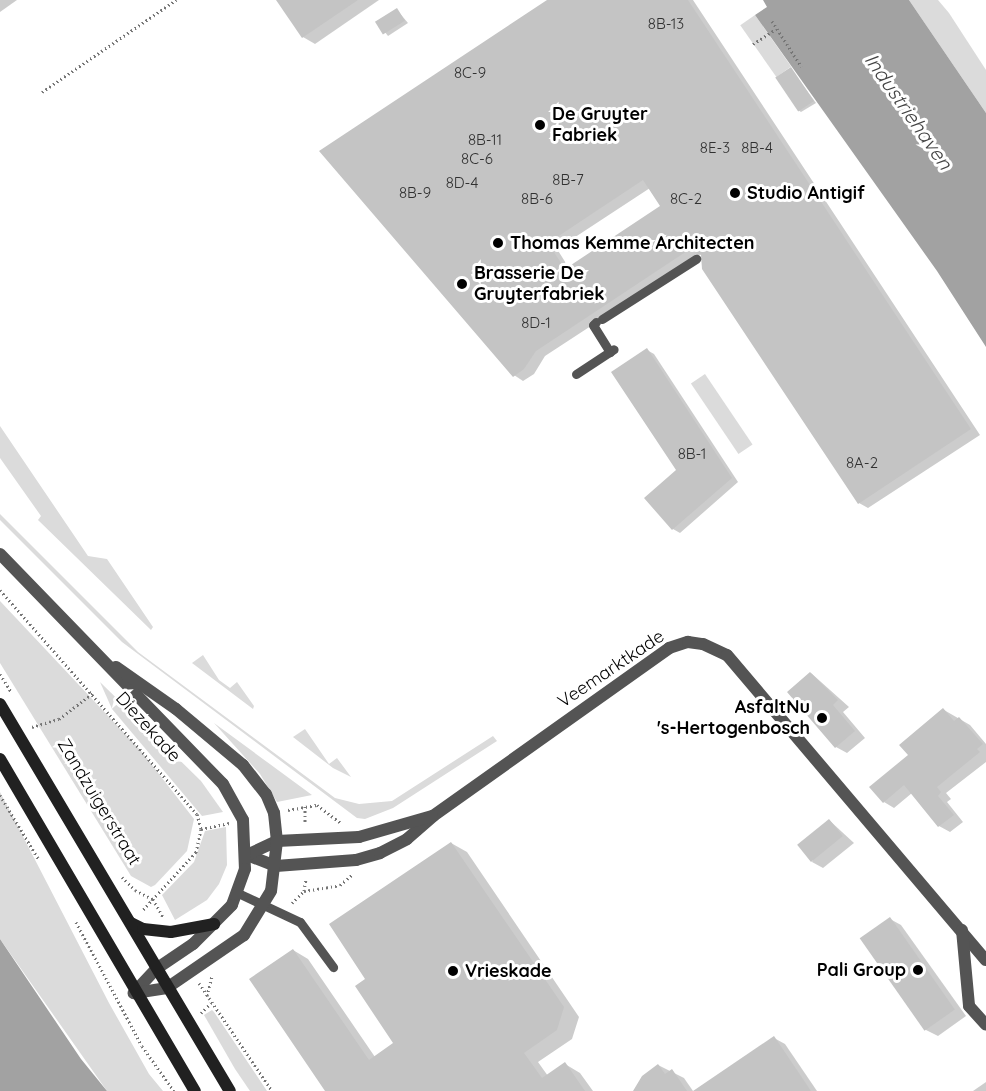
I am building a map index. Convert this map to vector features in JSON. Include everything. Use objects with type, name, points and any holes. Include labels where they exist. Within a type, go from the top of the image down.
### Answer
[{"type":"main road","name":"Zandzuigerstraat","points":[[0,704],[230,1091]]},
{"type":"main road","points":[[0,759],[134,993],[195,1091]]},
{"type":"main road","points":[[131,923],[143,929],[171,932],[214,924]]},
{"type":"street","name":"Diezekade","points":[[0,554],[223,784],[243,820],[247,855]]},
{"type":"street","name":"Veemarktkade","points":[[247,855],[276,866],[356,860],[380,854],[407,840],[433,816],[669,648],[688,642],[703,644],[727,655],[986,960]]},
{"type":"street","name":"Diezekade","points":[[92,651],[176,709],[243,765],[266,794],[274,813],[277,841]]},
{"type":"street","name":"Veemarktkade","points":[[247,855],[277,841],[359,837],[433,816]]},
{"type":"street","points":[[134,993],[167,988],[237,942],[264,905],[276,866],[277,841]]},
{"type":"street","points":[[134,993],[156,969],[214,924],[238,893],[247,855]]},
{"type":"street","points":[[962,929],[969,1006],[986,1025]]},
{"type":"lane","points":[[576,374],[612,351],[593,325],[696,259]]},
{"type":"lane","points":[[238,893],[300,922],[333,967]]},
{"type":"path","points":[[42,92],[176,0]]},
{"type":"path","points":[[772,21],[801,66]]},
{"type":"path","points":[[753,44],[777,28]]},
{"type":"path","name":"Diezekade","points":[[0,590],[198,814],[201,829],[196,852],[153,899]]},
{"type":"path","points":[[0,674],[16,700]]},
{"type":"path","points":[[33,727],[59,720],[93,693]]},
{"type":"path","name":"Zandzuigerstraat","points":[[27,718],[38,737]]},
{"type":"path","points":[[0,795],[43,865]]},
{"type":"path","name":"Zandzuigerstraat","points":[[116,867],[135,890],[153,899],[171,932]]},
{"type":"path","points":[[73,915],[142,1046],[174,1091]]},
{"type":"path","points":[[192,973],[272,1091]]},
{"type":"shaded area","points":[[909,0],[938,0],[949,13],[986,70],[986,113]]},
{"type":"shaded area","points":[[755,15],[791,67],[776,77],[740,25]]},
{"type":"shaded area","points":[[705,374],[753,444],[738,454],[691,384]]},
{"type":"shaded area","points":[[0,426],[88,556],[107,559],[153,627],[151,630],[38,520],[41,516],[0,458]]},
{"type":"shaded area","points":[[0,514],[138,652],[335,798],[359,804],[392,801],[493,736],[497,741],[393,808],[365,819],[357,818],[122,642],[0,520]]},
{"type":"shaded area","points":[[0,601],[141,751],[194,819],[187,851],[155,885],[151,887],[131,876],[0,663]]},
{"type":"shaded area","points":[[203,655],[219,680],[230,688],[237,682],[254,706],[253,709],[192,663]]},
{"type":"shaded area","points":[[100,682],[201,781],[223,812],[202,816],[112,709]]},
{"type":"shaded area","points":[[214,723],[312,795],[277,802],[260,774]]},
{"type":"shaded area","points":[[305,729],[329,764],[337,758],[351,777],[333,768],[293,737]]},
{"type":"shaded area","points":[[0,792],[109,1003],[149,1074],[163,1091],[107,1091],[0,939]]},
{"type":"shaded area","points":[[226,827],[227,865],[219,884],[207,900],[175,920],[162,895],[194,862],[205,831]]},
{"type":"shaded area","points":[[212,1010],[267,1091],[250,1091],[235,1069],[204,1015]]},
{"type":"water","name":"Industriehaven","points":[[763,0],[909,0],[986,113],[986,347],[937,271],[755,15],[767,7]]},
{"type":"water","points":[[0,939],[81,1059],[107,1091],[0,1091]]},
{"type":"building","points":[[276,0],[358,0],[302,38]]},
{"type":"building","points":[[547,0],[688,0],[971,429],[858,504],[702,269],[701,255],[690,249],[536,351],[524,369],[513,377],[319,151]],"holes":[[[643,180],[660,206],[565,269],[548,243]]]},
{"type":"building","points":[[397,8],[405,21],[383,34],[375,22]]},
{"type":"building","points":[[791,67],[814,101],[798,112],[775,78]]},
{"type":"building","points":[[647,348],[732,478],[672,530],[644,498],[676,470],[611,372]]},
{"type":"building","points":[[810,672],[838,700],[833,705],[855,731],[835,748],[787,692]]},
{"type":"building","points":[[943,708],[954,721],[959,717],[983,744],[977,749],[980,752],[937,787],[941,792],[938,796],[954,815],[938,827],[904,785],[883,803],[869,787],[908,755],[899,745]]},
{"type":"building","points":[[829,819],[843,836],[811,862],[797,845]]},
{"type":"building","name":"Vrieskade","points":[[451,842],[564,1007],[557,1030],[524,1053],[542,1078],[565,1062],[585,1091],[325,1091],[249,979],[293,949],[369,1060],[393,1043],[355,986],[365,979],[329,924]]},
{"type":"building","points":[[890,917],[955,1010],[925,1031],[860,938]]},
{"type":"building","points":[[774,1036],[811,1091],[693,1091]]},
{"type":"building","points":[[658,1064],[665,1074],[672,1069],[687,1091],[633,1091],[642,1076]]},
{"type":"place","name":"De Gruyter Fabriek","points":[[540,125]]},
{"type":"place","name":"Studio Antigif","points":[[735,193]]},
{"type":"place","name":"Thomas Kemme Architecten","points":[[498,243]]},
{"type":"place","name":"Brasserie De Gruyterfabriek","points":[[462,284]]},
{"type":"place","name":"AsfaltNu 's-Hertogenbosch","points":[[822,718]]},
{"type":"place","name":"Pali Group","points":[[918,970]]},
{"type":"place","name":"Vrieskade","points":[[453,971]]}]
